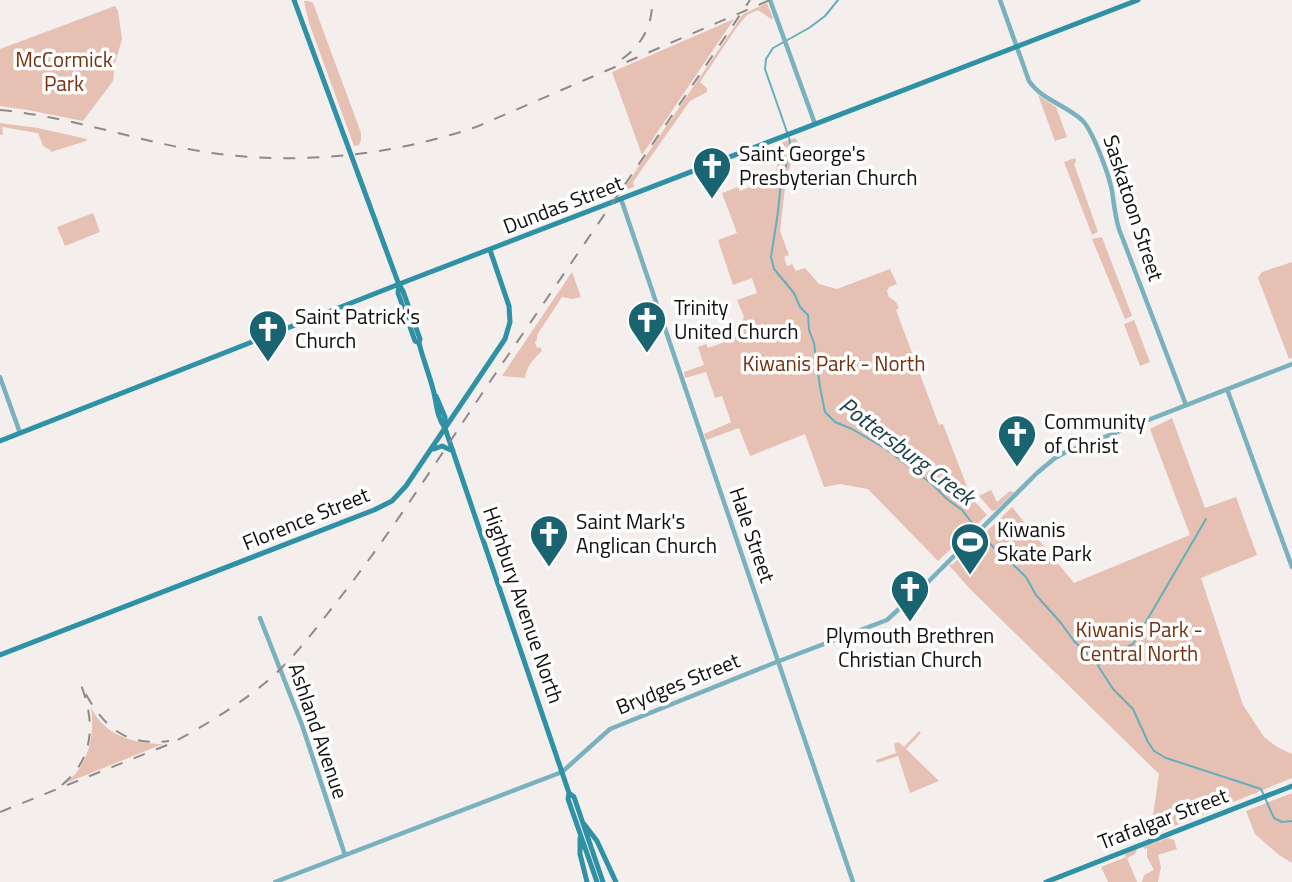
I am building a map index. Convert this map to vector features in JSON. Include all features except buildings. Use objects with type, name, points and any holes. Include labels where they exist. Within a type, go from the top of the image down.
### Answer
[{"type":"main road","name":"Highbury Avenue North","points":[[294,0],[420,340],[434,393],[445,417],[453,451],[597,882]]},
{"type":"main road","name":"Dundas Street","points":[[0,441],[1138,0]]},
{"type":"main road","name":"Florence Street","points":[[0,655],[392,501],[432,450],[502,344],[510,322],[509,306],[490,250]]},
{"type":"main road","points":[[432,450],[442,446],[453,451]]},
{"type":"main road","name":"Trafalgar Street","points":[[1045,882],[1292,786]]},
{"type":"main road","name":"Highbury Avenue North","points":[[569,793],[573,796],[603,882]]},
{"type":"main road","points":[[582,821],[597,841],[616,882]]},
{"type":"main road","points":[[579,831],[580,854],[587,882]]},
{"type":"street","points":[[770,0],[815,124]]},
{"type":"street","name":"Saskatoon Street","points":[[1000,0],[1029,81],[1043,95],[1080,118],[1091,132],[1110,181],[1114,215],[1186,405]]},
{"type":"street","name":"Hale Street","points":[[621,199],[853,882]]},
{"type":"street","name":"Brydges Street","points":[[275,882],[562,772],[610,729],[778,661],[887,621],[1055,458],[1292,365]]},
{"type":"street","points":[[0,377],[20,433]]},
{"type":"street","points":[[1227,389],[1292,567]]},
{"type":"street","name":"Ashland Avenue","points":[[260,618],[302,725],[345,855]]},
{"type":"green space","points":[[304,1],[313,3],[361,133],[359,145],[354,146],[309,23]]},
{"type":"green space","points":[[767,3],[773,18],[758,10],[747,15],[700,82],[707,88],[707,92],[690,101],[633,182],[634,187],[622,191],[743,14]]},
{"type":"green space","name":"McCormick Park","points":[[115,6],[122,39],[113,81],[83,121],[0,106],[0,49]]},
{"type":"green space","points":[[734,19],[642,155],[612,72]]},
{"type":"green space","points":[[1038,95],[1056,107],[1067,137],[1055,141]]},
{"type":"green space","points":[[0,123],[87,139],[51,152],[43,146],[38,133],[2,127],[3,134],[0,135]]},
{"type":"green space","name":"Kiwanis Park - North","points":[[795,138],[798,142],[786,179],[780,231],[789,255],[784,257],[787,266],[792,264],[796,271],[805,268],[819,284],[837,289],[890,269],[897,284],[889,287],[887,291],[899,308],[896,310],[939,425],[943,424],[971,497],[987,515],[938,561],[868,489],[840,484],[824,487],[805,434],[750,456],[739,428],[706,440],[704,434],[731,422],[722,396],[715,398],[706,372],[685,378],[684,372],[704,365],[698,347],[706,344],[708,348],[725,342],[721,330],[741,323],[744,317],[737,300],[757,293],[752,278],[733,285],[718,240],[737,233],[722,193],[738,187],[740,191],[774,177],[780,155],[778,144]]},
{"type":"green space","points":[[1075,158],[1074,164],[1098,232],[1092,235],[1064,162]]},
{"type":"green space","points":[[93,213],[100,232],[65,246],[57,227]]},
{"type":"green space","points":[[1102,237],[1132,316],[1125,319],[1092,239]]},
{"type":"green space","points":[[1292,262],[1292,358],[1289,359],[1258,278],[1262,272]]},
{"type":"green space","points":[[572,272],[581,297],[562,297],[537,335],[535,342],[537,348],[540,347],[542,351],[531,363],[525,378],[502,376]]},
{"type":"green space","points":[[1134,320],[1150,362],[1140,366],[1124,324]]},
{"type":"green space","name":"Kiwanis Park - Central North","points":[[1172,418],[1205,508],[1236,497],[1257,555],[1201,578],[1243,705],[1264,737],[1292,754],[1292,778],[1150,836],[1159,774],[970,589],[949,565],[1012,507],[1074,583],[1190,535],[1150,429]]},
{"type":"green space","points":[[991,490],[997,502],[1010,491],[1014,492],[992,511],[979,496]]},
{"type":"green space","points":[[91,707],[96,717],[111,731],[131,740],[163,744],[66,783],[80,767],[89,748]]},
{"type":"green space","points":[[919,731],[921,733],[906,749],[939,781],[910,793],[898,756],[877,763],[876,760],[896,753],[894,744],[898,742],[904,747]]},
{"type":"green space","points":[[1292,793],[1292,863],[1255,834],[1246,811]]},
{"type":"green space","points":[[1168,838],[1174,840],[1177,849],[1158,855],[1161,867],[1158,882],[1142,882],[1144,875],[1154,870],[1147,857],[1147,848],[1143,847]]},
{"type":"green space","points":[[1137,849],[1135,854],[1127,858],[1137,882],[1108,882],[1101,867],[1126,857],[1125,854]]},
{"type":"waterway","name":"Pottersburg Creek","points":[[787,132],[765,69],[766,59],[773,48],[825,16],[838,0]]},
{"type":"waterway","name":"Pottersburg Creek","points":[[789,138],[771,257],[774,269],[808,315],[825,412],[835,422],[886,449],[932,484],[962,510],[977,529]]},
{"type":"waterway","points":[[1099,664],[1111,654],[1133,644],[1206,519]]},
{"type":"waterway","name":"Pottersburg Creek","points":[[980,533],[1026,577],[1036,595],[1074,641],[1095,661],[1113,689],[1133,709],[1154,751],[1166,758],[1261,789],[1274,818],[1282,822],[1292,821]]},
{"type":"railway","points":[[622,59],[645,34],[651,18],[652,0]]},
{"type":"railway","points":[[0,812],[172,743],[243,700],[276,674],[295,654],[361,571],[402,513],[750,0]]},
{"type":"railway","points":[[0,110],[48,117],[164,144],[224,154],[297,158],[369,152],[441,138],[476,127],[770,0]]},
{"type":"railway","points":[[62,785],[81,763],[89,738],[89,712],[81,685],[97,711],[115,730],[138,740],[169,741]]},
{"type":"place","name":"Saint George's Presbyterian Church","points":[[712,200]]},
{"type":"place","name":"Trinity United Church","points":[[647,354]]},
{"type":"place","name":"Saint Patrick's Church","points":[[268,363]]},
{"type":"place","name":"Community of Christ","points":[[1017,468]]},
{"type":"place","name":"Saint Mark's Anglican Church","points":[[549,568]]},
{"type":"place","name":"Kiwanis Skate Park","points":[[970,576]]},
{"type":"place","name":"Plymouth Brethren Christian Church","points":[[910,623]]}]
